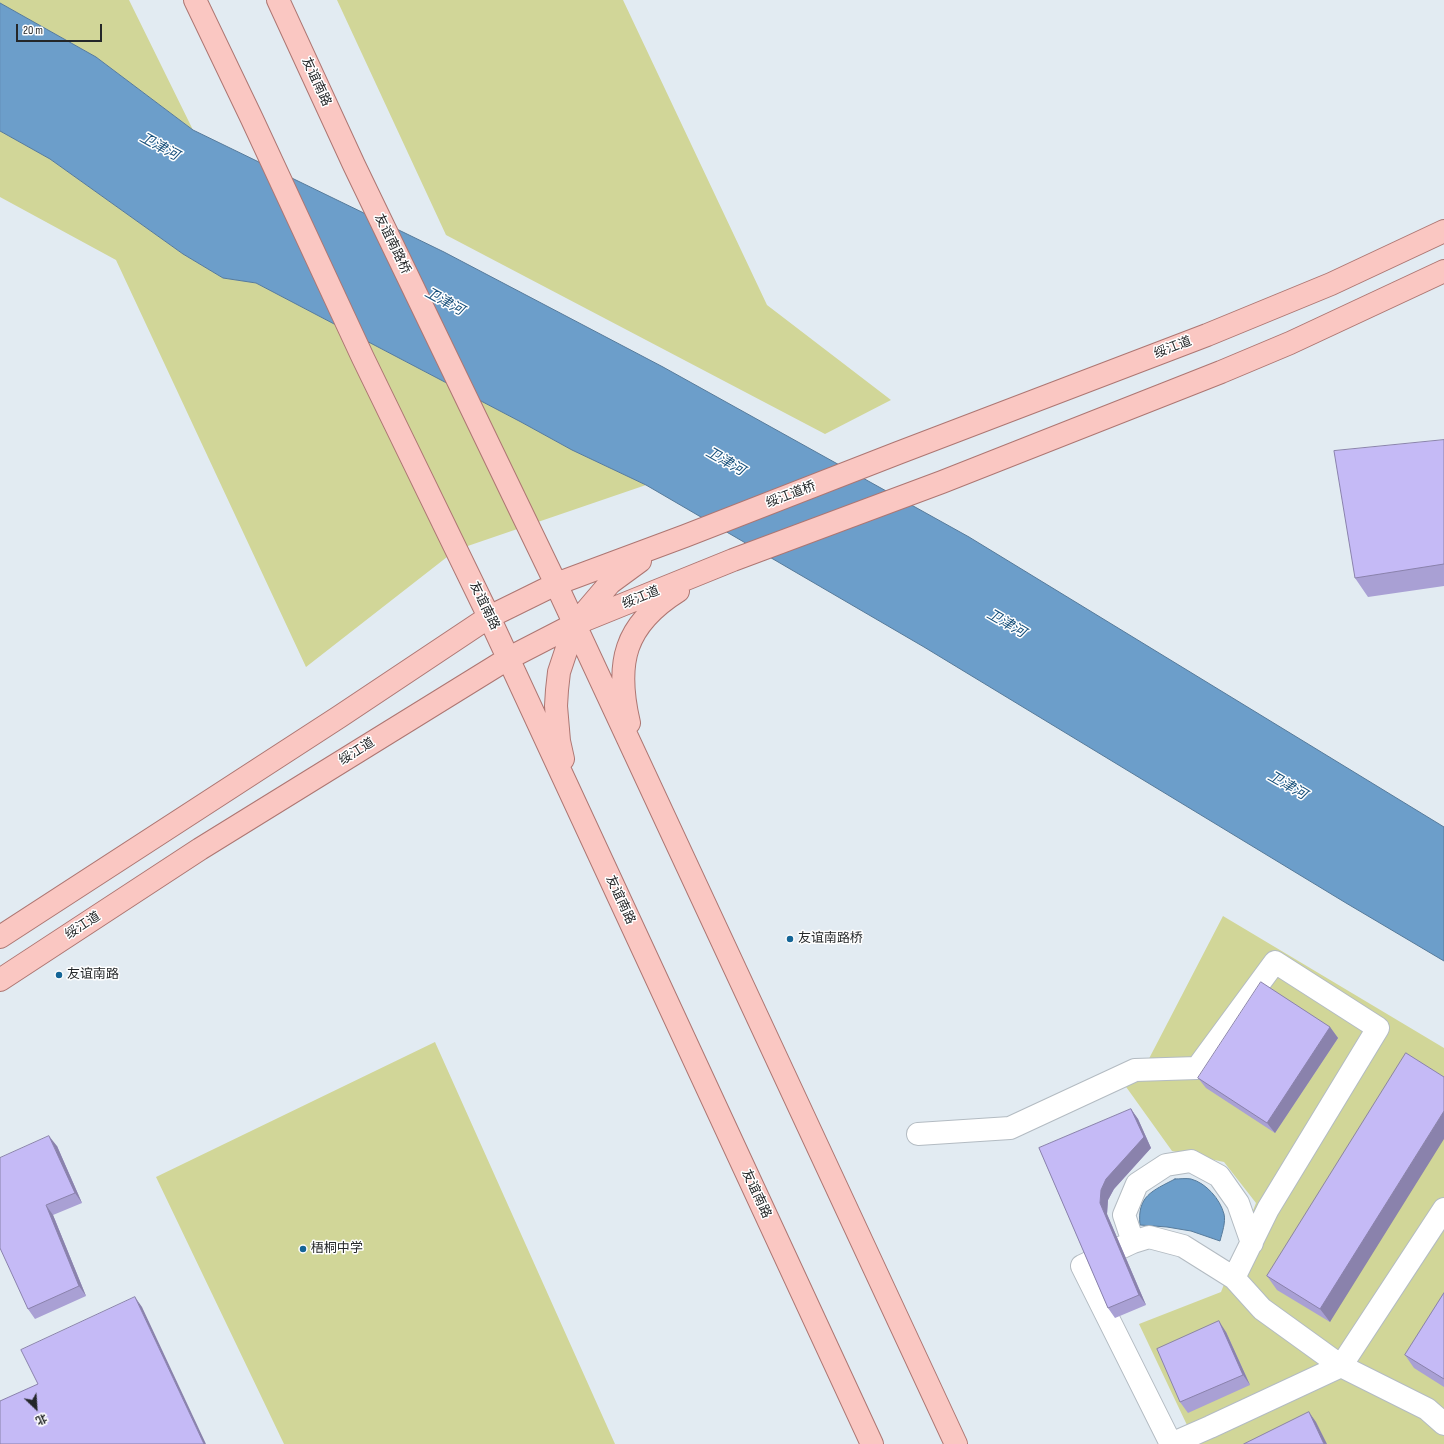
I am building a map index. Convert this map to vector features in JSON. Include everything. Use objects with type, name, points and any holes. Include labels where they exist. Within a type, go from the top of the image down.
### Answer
[{"type":"main road","name":"友谊南路","points":[[195,0],[363,358],[509,658],[872,1444]]},
{"type":"main road","name":"友谊南路","points":[[278,0],[354,165]]},
{"type":"main road","name":"友谊南路桥","points":[[354,165],[556,584]]},
{"type":"main road","name":"绥江道","points":[[898,453],[1207,335],[1332,284],[1444,231]]},
{"type":"main road","points":[[638,759],[626,709],[623,682],[624,657],[631,638],[640,623],[656,607],[676,592],[733,560],[942,482],[1221,372],[1290,343],[1444,271]]},
{"type":"main road","name":"绥江道桥","points":[[685,536],[898,453]]},
{"type":"main road","points":[[0,937],[339,717],[489,617],[556,584],[685,536]]},
{"type":"main road","points":[[569,788],[559,741],[556,706],[559,672],[567,644],[575,624],[610,583],[645,558],[685,536]]},
{"type":"main road","name":"绥江道","points":[[0,980],[200,849],[509,658],[575,624],[733,560]]},
{"type":"main road","points":[[556,584],[956,1444]]},
{"type":"lane","points":[[918,1134],[1010,1128],[1134,1070],[1197,1068],[1275,962],[1378,1028],[1268,1209],[1234,1278]]},
{"type":"lane","points":[[1133,1242],[1124,1215],[1137,1184],[1166,1165],[1191,1161],[1219,1176],[1238,1203],[1252,1243]]},
{"type":"lane","points":[[1444,1210],[1341,1366],[1171,1444],[1082,1266],[1133,1242],[1150,1237],[1183,1246],[1234,1278],[1262,1309],[1341,1366],[1427,1410],[1444,1424]]},
{"type":"green space","points":[[0,0],[129,0],[193,130],[96,57],[0,3]]},
{"type":"green space","points":[[337,0],[623,0],[767,305],[891,400],[825,434],[446,235]]},
{"type":"green space","points":[[0,131],[50,159],[183,254],[223,278],[256,283],[572,450],[646,485],[456,550],[306,667],[116,260],[0,197]]},
{"type":"green space","points":[[1223,916],[1444,1048],[1444,1444],[1196,1444],[1139,1324],[1221,1292],[1256,1203],[1224,1162],[1172,1151],[1124,1084],[1140,1076]]},
{"type":"green space","points":[[435,1042],[615,1444],[284,1444],[156,1177]]},
{"type":"water","name":"卫津河","points":[[0,3],[96,57],[193,130],[444,252],[663,367],[969,537],[1444,827],[1444,961],[924,647],[646,485],[572,450],[256,283],[223,278],[183,254],[50,159],[0,131]]},
{"type":"water","points":[[1175,1179],[1189,1179],[1197,1181],[1212,1192],[1216,1197],[1224,1214],[1224,1228],[1220,1241],[1191,1231],[1140,1225],[1141,1207],[1144,1201],[1153,1191]]},
{"type":"building","points":[[1444,440],[1444,564],[1355,578],[1334,451]]},
{"type":"building","points":[[1261,982],[1330,1027],[1267,1123],[1198,1078]]},
{"type":"building","points":[[1406,1053],[1444,1077],[1444,1111],[1320,1309],[1267,1276]]},
{"type":"building","points":[[1131,1109],[1144,1137],[1106,1179],[1101,1190],[1100,1203],[1139,1295],[1108,1308],[1039,1148]]},
{"type":"building","points":[[49,1136],[75,1193],[46,1205],[79,1286],[28,1309],[0,1248],[0,1158]]},
{"type":"building","points":[[1444,1293],[1444,1379],[1405,1355]]},
{"type":"building","points":[[135,1297],[204,1444],[0,1444],[0,1401],[38,1384],[21,1350]]},
{"type":"building","points":[[1219,1321],[1243,1375],[1180,1402],[1157,1349]]},
{"type":"building","points":[[1309,1412],[1324,1444],[1244,1444]]},
{"type":"place","name":"友谊南路桥","points":[[790,939]]},
{"type":"place","name":"友谊南路","points":[[59,975]]},
{"type":"place","name":"梧桐中学","points":[[303,1249]]}]
